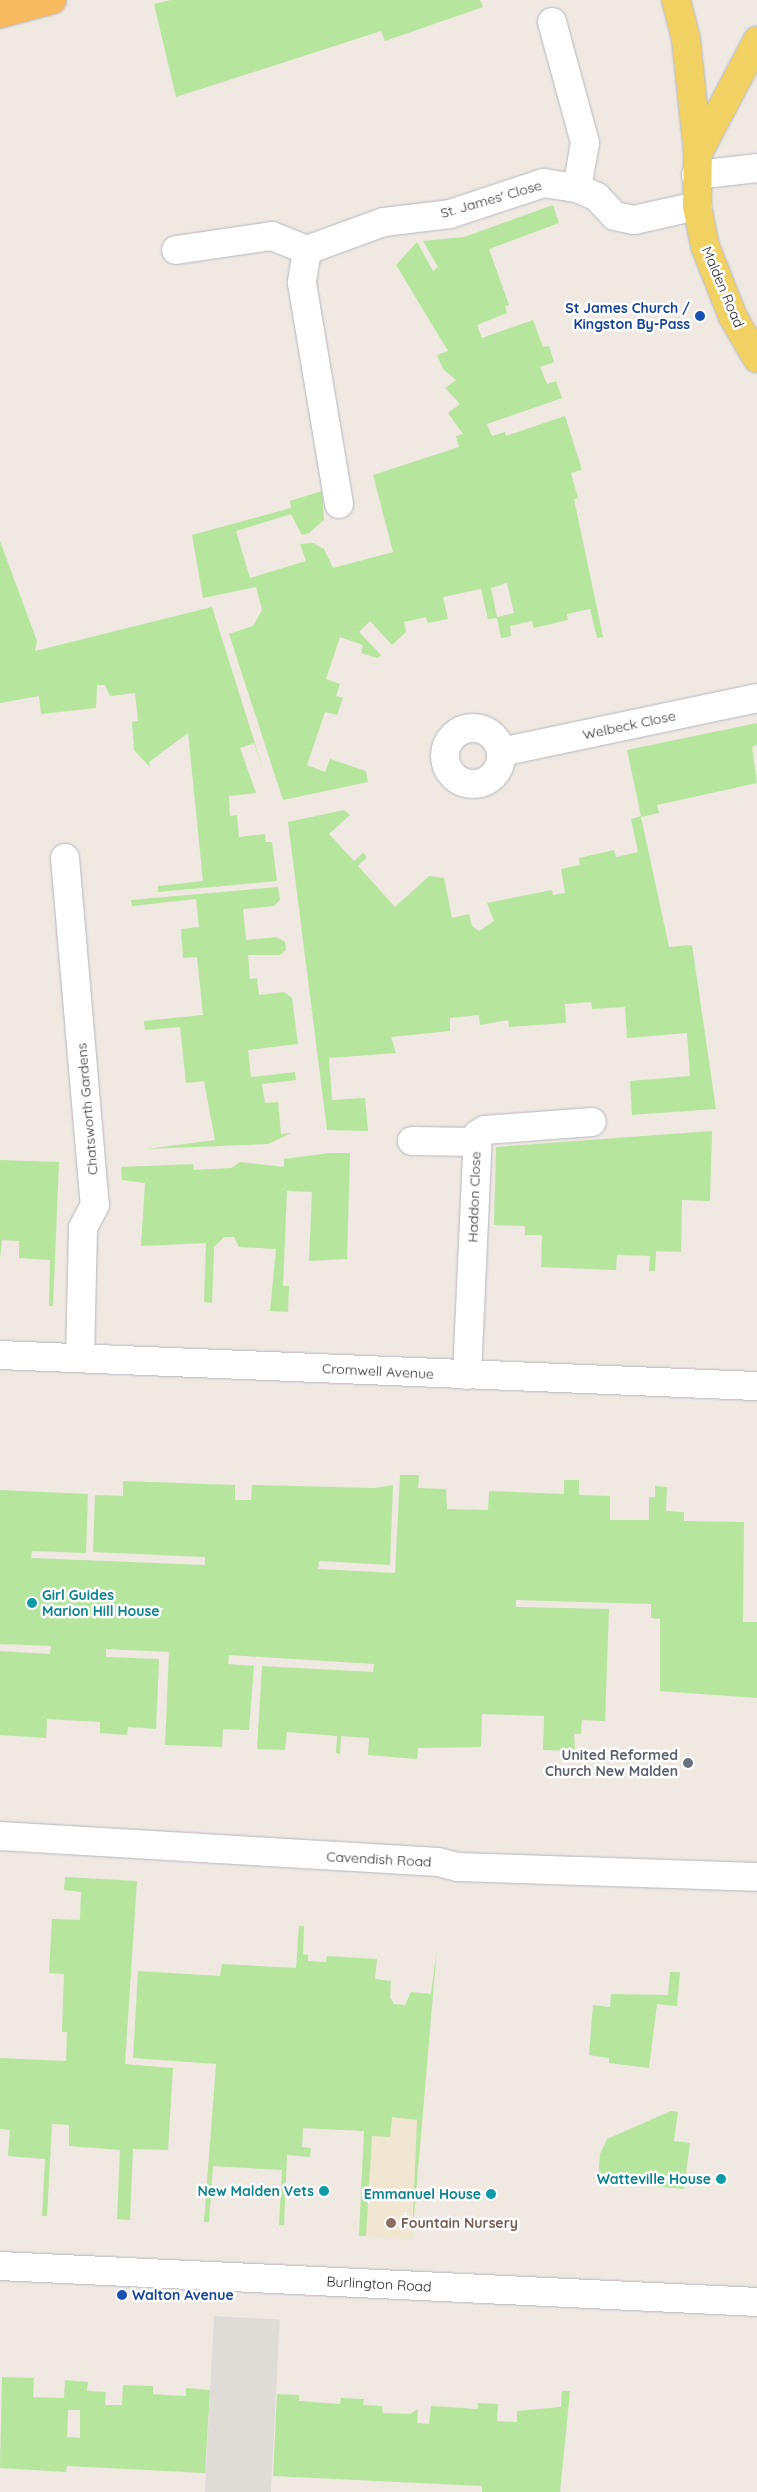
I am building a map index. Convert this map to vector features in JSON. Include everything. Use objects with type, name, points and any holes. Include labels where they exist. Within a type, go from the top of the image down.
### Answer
[{"type":"highway","points":[[0,14],[52,0]]},
{"type":"main road","name":"Malden Road","points":[[676,0],[686,39],[697,164],[696,206],[712,268],[757,358]]},
{"type":"main road","name":"Malden Road","points":[[697,164],[757,41]]},
{"type":"street","points":[[552,22],[585,143],[577,188]]},
{"type":"street","points":[[697,164],[757,168]]},
{"type":"street","name":"St. James' Close","points":[[307,250],[384,222],[450,214],[544,183],[577,188],[597,197],[615,216],[634,220],[696,206]]},
{"type":"street","points":[[176,250],[272,236],[307,250],[302,283],[339,504]]},
{"type":"street","name":"Welbeck Close","points":[[501,752],[757,698]]},
{"type":"street","name":"Chatsworth Gardens","points":[[64,858],[95,1205],[84,1228],[80,1358]]},
{"type":"street","name":"Haddon Close","points":[[467,1375],[476,1142],[484,1130],[592,1122]]},
{"type":"street","points":[[412,1141],[476,1142]]},
{"type":"street","name":"Cromwell Avenue","points":[[0,1355],[757,1386]]},
{"type":"street","name":"Cavendish Road","points":[[0,1836],[438,1862],[458,1867],[757,1877]]},
{"type":"street","name":"Burlington Road","points":[[0,2266],[757,2302]]},
{"type":"shaded area","points":[[372,2044],[429,2048],[412,2239],[363,2236]]},
{"type":"shaded area","points":[[214,2316],[280,2319],[271,2492],[205,2492]]},
{"type":"green space","points":[[171,0],[480,0],[483,7],[385,41],[381,31],[176,97],[154,4]]},
{"type":"green space","points":[[553,205],[559,223],[489,249],[509,305],[505,306],[507,313],[477,325],[482,338],[533,320],[543,347],[549,346],[554,362],[540,367],[547,384],[556,381],[562,398],[487,424],[492,436],[505,432],[506,436],[565,416],[582,470],[571,473],[578,498],[574,499],[603,637],[597,638],[590,609],[567,614],[568,620],[534,628],[532,621],[510,626],[511,636],[501,638],[497,618],[488,619],[481,589],[443,597],[448,619],[428,623],[426,617],[404,622],[406,632],[392,645],[370,621],[359,632],[381,655],[377,658],[361,653],[363,645],[340,637],[326,679],[340,684],[336,696],[343,698],[337,715],[325,712],[307,765],[325,772],[330,759],[366,771],[368,782],[283,800],[229,634],[253,626],[262,610],[256,587],[203,598],[192,535],[291,508],[290,501],[322,491],[324,520],[309,533],[302,535],[291,514],[236,531],[250,578],[306,561],[300,544],[313,543],[324,549],[333,568],[393,552],[373,475],[459,447],[456,436],[463,434],[448,413],[460,404],[445,388],[456,380],[443,369],[437,355],[448,351],[396,265],[417,242],[433,271],[438,267],[423,241],[464,237]],"holes":[[[507,583],[514,613],[497,617],[491,588]]]},
{"type":"green space","points":[[0,541],[37,641],[35,651],[212,607],[263,769],[254,743],[240,748],[256,793],[229,796],[230,816],[237,815],[239,837],[265,834],[266,842],[272,842],[277,881],[158,892],[158,886],[203,881],[188,733],[149,762],[150,767],[134,750],[132,722],[138,721],[135,693],[110,696],[105,685],[97,685],[96,708],[41,714],[39,696],[0,703]]},
{"type":"green space","points":[[757,723],[757,745],[752,747],[757,783],[657,805],[659,813],[641,817],[669,947],[692,945],[716,1109],[632,1115],[630,1081],[690,1076],[687,1033],[627,1038],[625,1007],[592,1009],[591,1002],[565,1004],[566,1023],[509,1027],[508,1020],[480,1025],[479,1015],[450,1018],[450,1031],[391,1037],[396,1053],[329,1058],[332,1100],[365,1098],[368,1131],[327,1130],[288,822],[344,810],[350,815],[329,834],[354,861],[363,853],[367,857],[358,866],[395,907],[429,876],[444,878],[452,918],[469,914],[472,926],[479,931],[494,921],[487,903],[552,890],[553,895],[565,893],[561,869],[580,865],[579,858],[614,850],[616,857],[638,852],[631,819],[641,816],[627,750]]},
{"type":"green space","points":[[278,887],[280,900],[274,906],[243,909],[246,940],[277,937],[285,942],[286,950],[280,955],[248,955],[250,979],[257,978],[259,995],[284,992],[292,998],[298,1044],[248,1050],[251,1077],[295,1072],[296,1080],[262,1084],[265,1103],[278,1102],[281,1134],[291,1133],[268,1144],[147,1149],[215,1140],[204,1081],[186,1083],[180,1027],[145,1030],[144,1021],[203,1015],[197,957],[183,958],[181,929],[199,927],[196,899],[132,906],[131,900]]},
{"type":"green space","points":[[712,1131],[710,1201],[682,1200],[681,1252],[656,1251],[655,1271],[649,1271],[650,1256],[617,1255],[616,1270],[541,1267],[542,1235],[525,1235],[525,1226],[494,1225],[496,1147]]},
{"type":"green space","points":[[330,1153],[350,1153],[347,1259],[309,1261],[312,1192],[287,1191],[283,1286],[289,1286],[288,1312],[270,1311],[276,1249],[239,1247],[234,1237],[224,1237],[214,1247],[212,1303],[204,1302],[206,1243],[141,1246],[145,1183],[122,1180],[121,1167],[193,1164],[194,1170],[231,1168],[240,1162],[284,1167],[284,1159]]},
{"type":"green space","points":[[0,1160],[59,1162],[53,1306],[49,1306],[50,1260],[19,1258],[19,1241],[2,1240],[0,1259]]},
{"type":"green space","points":[[400,1475],[419,1475],[418,1488],[446,1489],[447,1509],[488,1510],[489,1491],[564,1494],[564,1480],[579,1480],[579,1495],[610,1496],[610,1520],[649,1520],[649,1497],[655,1497],[655,1486],[667,1487],[666,1511],[684,1512],[684,1521],[744,1522],[743,1622],[757,1622],[757,1698],[660,1691],[660,1619],[651,1618],[651,1604],[516,1600],[516,1607],[609,1609],[605,1721],[582,1720],[581,1734],[574,1734],[575,1751],[543,1750],[544,1716],[482,1714],[481,1747],[418,1748],[417,1759],[368,1755],[369,1738],[341,1736],[340,1754],[336,1753],[337,1736],[287,1732],[285,1750],[257,1749],[262,1666],[373,1672],[374,1664],[229,1655],[228,1664],[254,1666],[249,1730],[223,1729],[222,1747],[165,1745],[169,1652],[106,1649],[106,1657],[159,1659],[156,1729],[128,1727],[127,1735],[100,1733],[100,1722],[47,1719],[46,1738],[0,1735],[0,1651],[50,1654],[51,1646],[0,1644],[0,1490],[88,1494],[86,1553],[32,1551],[31,1558],[205,1565],[205,1557],[93,1552],[95,1495],[123,1496],[123,1481],[235,1485],[235,1500],[251,1500],[252,1485],[375,1488],[393,1485],[390,1565],[319,1561],[318,1569],[395,1573]]},
{"type":"green space","points":[[65,1877],[137,1881],[125,2064],[173,2068],[168,2150],[133,2149],[130,2220],[117,2219],[120,2150],[69,2146],[69,2125],[52,2124],[47,2216],[42,2216],[45,2159],[8,2156],[10,2130],[0,2129],[0,2058],[66,2061],[67,2032],[62,2032],[64,1974],[49,1973],[52,1919],[80,1920],[81,1892],[64,1890]]},
{"type":"green space","points":[[299,1926],[304,1926],[303,1954],[308,1955],[308,1961],[326,1962],[327,1956],[377,1959],[375,1979],[391,1981],[390,1997],[394,2004],[405,2005],[411,1992],[431,1994],[437,1948],[412,2239],[417,2120],[392,2117],[390,2137],[372,2136],[366,2236],[359,2236],[364,2131],[303,2128],[302,2147],[311,2148],[310,2157],[287,2155],[284,2225],[279,2225],[282,2170],[213,2166],[209,2222],[204,2222],[216,2064],[133,2058],[138,1971],[220,1976],[222,1964],[296,1968]]},
{"type":"green space","points":[[670,1972],[680,1972],[677,2006],[657,2004],[649,2068],[609,2063],[609,2058],[589,2055],[593,2005],[610,2007],[611,1994],[668,1995]]},
{"type":"green space","points":[[671,2111],[678,2112],[674,2141],[690,2143],[684,2189],[652,2186],[652,2178],[629,2175],[628,2184],[598,2181],[600,2154],[607,2139]]},
{"type":"green space","points":[[2,2377],[34,2378],[33,2397],[64,2398],[65,2380],[88,2382],[87,2391],[106,2392],[105,2405],[122,2405],[123,2385],[153,2386],[153,2394],[167,2395],[186,2396],[186,2388],[210,2390],[205,2473],[67,2466],[66,2472],[0,2468]],"holes":[[[68,2410],[80,2410],[80,2438],[67,2437]]]},
{"type":"green space","points":[[562,2391],[570,2391],[560,2492],[482,2492],[482,2486],[273,2476],[277,2394],[299,2395],[299,2401],[340,2404],[341,2398],[364,2399],[363,2405],[382,2406],[383,2413],[410,2414],[418,2409],[417,2423],[429,2424],[431,2406],[478,2409],[478,2403],[498,2404],[497,2421],[517,2422],[517,2411],[561,2407]]},
{"type":"place","name":"St James Church / Kingston By-Pass","points":[[700,316]]},
{"type":"place","name":"Girl Guides Marion Hill House","points":[[32,1603]]},
{"type":"place","name":"United Reformed Church New Malden","points":[[688,1763]]},
{"type":"place","name":"Watteville House","points":[[721,2179]]},
{"type":"place","name":"New Malden Vets","points":[[324,2191]]},
{"type":"place","name":"Emmanuel House","points":[[491,2194]]},
{"type":"place","name":"Fountain Nursery","points":[[391,2223]]},
{"type":"place","name":"Walton Avenue","points":[[122,2295]]}]
